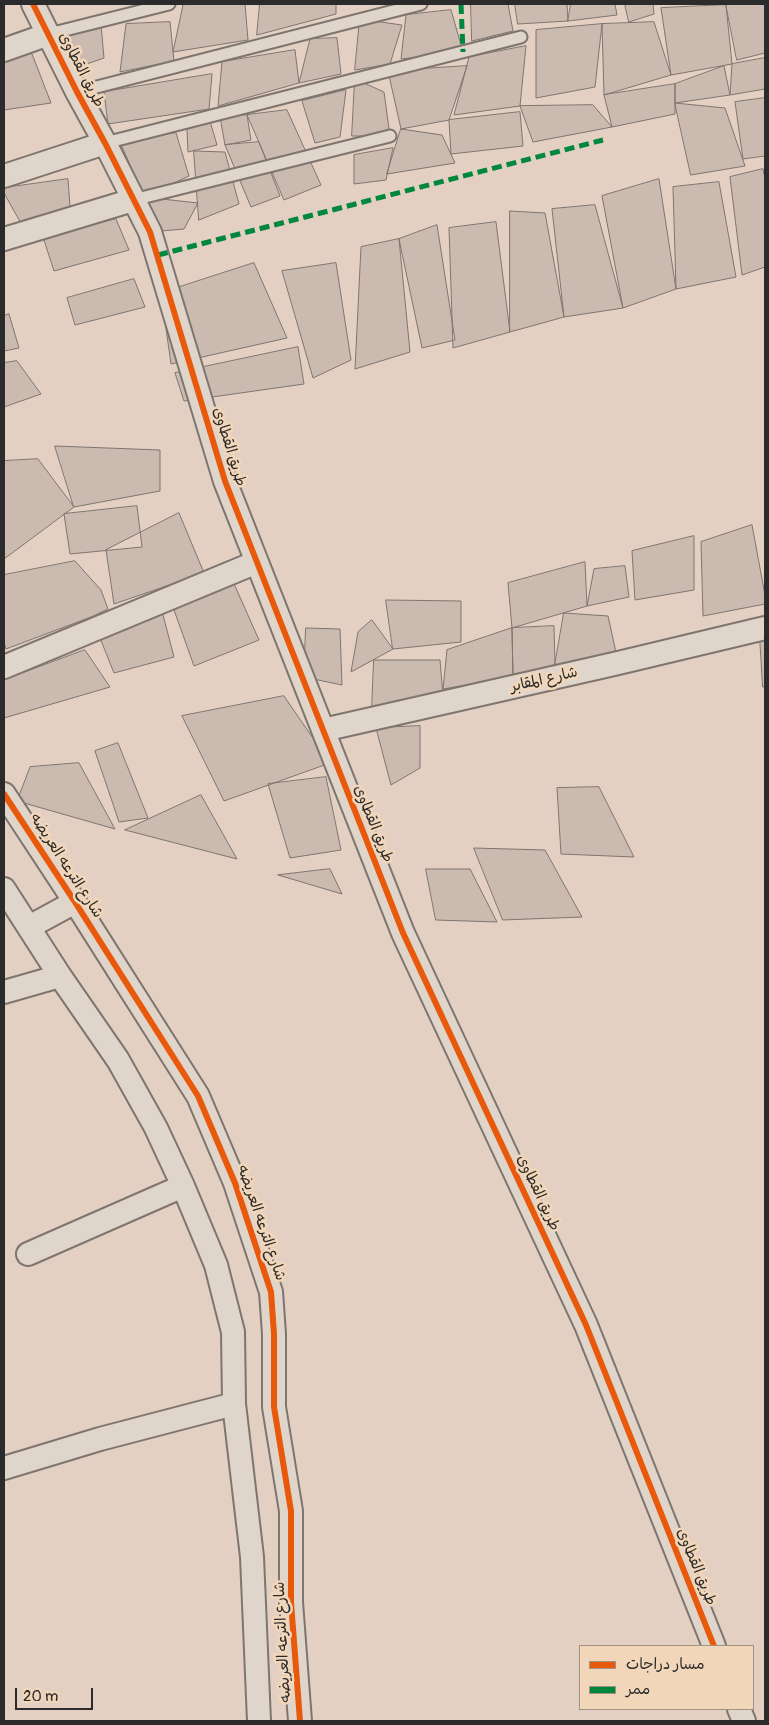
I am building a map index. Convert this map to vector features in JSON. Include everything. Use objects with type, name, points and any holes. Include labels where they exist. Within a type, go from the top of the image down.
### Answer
[{"type":"street","name":"طريق القطاوى","points":[[34,4],[77,92],[150,232],[225,481],[403,933],[586,1325],[714,1645]]},
{"type":"street","points":[[4,50],[48,34]]},
{"type":"street","points":[[4,176],[105,143]]},
{"type":"street","points":[[4,239],[133,200]]},
{"type":"street","points":[[4,667],[257,562]]},
{"type":"street","name":"شارع المقابر","points":[[323,730],[765,628]]},
{"type":"street","name":"شارع الترعه العريضه","points":[[4,794],[198,1096],[235,1184],[271,1292],[274,1334],[274,1406],[291,1511],[291,1602],[300,1721]]},
{"type":"street","name":"شارع الترعه العريضه","points":[[4,889],[60,976],[118,1060],[156,1128],[216,1265],[233,1332],[234,1404],[252,1557],[259,1721]]},
{"type":"street","points":[[29,927],[75,902]]},
{"type":"street","points":[[4,992],[60,976]]},
{"type":"street","points":[[28,1254],[183,1186]]},
{"type":"street","points":[[4,1468],[100,1439],[234,1404]]},
{"type":"lane","points":[[48,34],[169,4]]},
{"type":"lane","points":[[77,92],[421,4]]},
{"type":"lane","points":[[105,143],[521,37]]},
{"type":"lane","points":[[133,200],[390,136]]},
{"type":"building","points":[[245,4],[248,40],[173,52],[183,5]]},
{"type":"building","points":[[260,4],[336,4],[336,14],[257,35]]},
{"type":"building","points":[[471,4],[508,4],[513,31],[472,41]]},
{"type":"building","points":[[515,4],[567,4],[568,21],[518,24]]},
{"type":"building","points":[[571,4],[615,4],[617,15],[568,21]]},
{"type":"building","points":[[625,4],[653,4],[654,14],[629,22]]},
{"type":"building","points":[[726,4],[765,4],[765,53],[737,60]]},
{"type":"building","points":[[726,5],[732,64],[671,75],[661,8]]},
{"type":"building","points":[[451,10],[463,52],[401,59],[406,15]]},
{"type":"building","points":[[360,19],[402,25],[390,64],[355,70]]},
{"type":"building","points":[[170,22],[174,61],[120,72],[126,24]]},
{"type":"building","points":[[654,22],[671,75],[604,95],[602,24]]},
{"type":"building","points":[[602,24],[595,87],[536,98],[536,30]]},
{"type":"building","points":[[101,25],[104,58],[69,70],[56,37]]},
{"type":"building","points":[[337,38],[341,74],[299,83],[310,39]]},
{"type":"building","points":[[4,43],[32,54],[51,103],[4,110]]},
{"type":"building","points":[[526,46],[520,106],[454,115],[469,57]]},
{"type":"building","points":[[295,50],[299,83],[218,106],[222,62]]},
{"type":"building","points":[[765,58],[765,89],[730,95],[732,64]]},
{"type":"building","points":[[467,66],[449,120],[401,129],[388,71]]},
{"type":"building","points":[[724,66],[730,95],[675,103],[675,84]]},
{"type":"building","points":[[212,74],[209,109],[108,124],[104,92]]},
{"type":"building","points":[[355,79],[384,92],[390,136],[352,136]]},
{"type":"building","points":[[675,84],[675,114],[612,127],[604,95]]},
{"type":"building","points":[[346,90],[340,137],[315,143],[302,101]]},
{"type":"building","points":[[765,98],[765,156],[743,159],[735,102]]},
{"type":"building","points":[[675,103],[725,108],[745,166],[691,175]]},
{"type":"building","points":[[593,105],[612,127],[533,142],[520,106]]},
{"type":"building","points":[[287,110],[321,185],[284,200],[247,115]]},
{"type":"building","points":[[520,112],[523,146],[451,154],[449,120]]},
{"type":"building","points":[[247,115],[251,140],[225,145],[220,117]]},
{"type":"building","points":[[210,121],[217,145],[188,152],[187,129]]},
{"type":"building","points":[[401,129],[442,135],[455,163],[387,174]]},
{"type":"building","points":[[176,133],[189,176],[144,197],[119,140]]},
{"type":"building","points":[[259,142],[280,196],[251,207],[225,145]]},
{"type":"building","points":[[393,148],[386,180],[354,184],[354,155]]},
{"type":"building","points":[[194,151],[225,152],[239,204],[199,220]]},
{"type":"building","points":[[763,169],[765,178],[765,267],[742,275],[730,177]]},
{"type":"building","points":[[68,179],[70,207],[23,227],[4,193],[4,188]]},
{"type":"building","points":[[659,179],[676,289],[623,308],[602,196]]},
{"type":"building","points":[[719,182],[736,277],[676,289],[673,187]]},
{"type":"building","points":[[144,197],[198,203],[184,229],[150,232]]},
{"type":"building","points":[[595,205],[623,308],[564,317],[552,209]]},
{"type":"building","points":[[510,211],[545,213],[564,317],[510,332]]},
{"type":"building","points":[[116,219],[129,250],[54,271],[43,237]]},
{"type":"building","points":[[496,222],[510,332],[453,348],[449,228]]},
{"type":"building","points":[[437,225],[455,340],[422,348],[399,239]]},
{"type":"building","points":[[399,239],[410,352],[355,369],[361,247]]},
{"type":"building","points":[[254,263],[287,338],[171,364],[161,293]]},
{"type":"building","points":[[336,263],[351,360],[313,378],[282,271]]},
{"type":"building","points":[[134,279],[145,307],[75,325],[67,298]]},
{"type":"building","points":[[9,314],[19,348],[4,351],[4,316]]},
{"type":"building","points":[[298,347],[304,384],[184,401],[175,373]]},
{"type":"building","points":[[17,361],[41,394],[4,407],[4,363]]},
{"type":"building","points":[[55,446],[160,450],[160,491],[74,507]]},
{"type":"building","points":[[38,459],[74,507],[4,559],[4,461]]},
{"type":"building","points":[[137,506],[142,547],[70,554],[64,514]]},
{"type":"building","points":[[179,513],[204,573],[114,604],[106,550]]},
{"type":"building","points":[[752,525],[765,604],[703,616],[701,542]]},
{"type":"building","points":[[694,536],[694,590],[635,600],[632,551]]},
{"type":"building","points":[[75,561],[101,590],[108,609],[6,649],[4,643],[4,575]]},
{"type":"building","points":[[585,562],[587,606],[512,628],[508,583]]},
{"type":"building","points":[[625,566],[629,597],[587,606],[594,569]]},
{"type":"building","points":[[231,577],[259,640],[194,666],[174,610]]},
{"type":"building","points":[[386,600],[461,601],[461,642],[393,649]]},
{"type":"building","points":[[162,611],[174,657],[114,673],[98,633]]},
{"type":"building","points":[[564,613],[608,616],[617,657],[555,665]]},
{"type":"building","points":[[372,620],[393,649],[351,672],[358,632]]},
{"type":"building","points":[[554,626],[555,665],[513,677],[512,628]]},
{"type":"building","points":[[306,628],[340,629],[342,685],[304,677]]},
{"type":"building","points":[[512,628],[513,677],[443,689],[447,650]]},
{"type":"building","points":[[760,637],[765,637],[765,687],[763,687]]},
{"type":"building","points":[[85,650],[110,687],[4,718],[4,680]]},
{"type":"building","points":[[374,660],[440,660],[443,695],[372,709]]},
{"type":"building","points":[[284,696],[330,763],[224,801],[182,716]]},
{"type":"building","points":[[420,726],[420,768],[391,785],[376,728]]},
{"type":"building","points":[[118,743],[148,818],[119,822],[95,751]]},
{"type":"building","points":[[79,763],[115,829],[17,801],[30,767]]},
{"type":"building","points":[[326,777],[341,850],[290,858],[268,784]]},
{"type":"building","points":[[599,787],[634,857],[561,854],[557,788]]},
{"type":"building","points":[[201,795],[237,859],[125,830]]},
{"type":"building","points":[[474,848],[545,850],[582,917],[503,920]]},
{"type":"building","points":[[330,869],[342,894],[278,875]]},
{"type":"building","points":[[426,869],[470,869],[497,922],[436,920]]},
{"type":"marked path","points":[[461,4],[463,52]]},
{"type":"marked path","points":[[158,255],[603,140]]},
{"type":"cycle path","points":[[33,4],[150,232],[225,481],[403,933],[586,1325],[714,1645]]},
{"type":"cycle path","points":[[4,794],[198,1096],[235,1183],[271,1292],[274,1334],[274,1407],[291,1511],[291,1602],[300,1721]]}]
